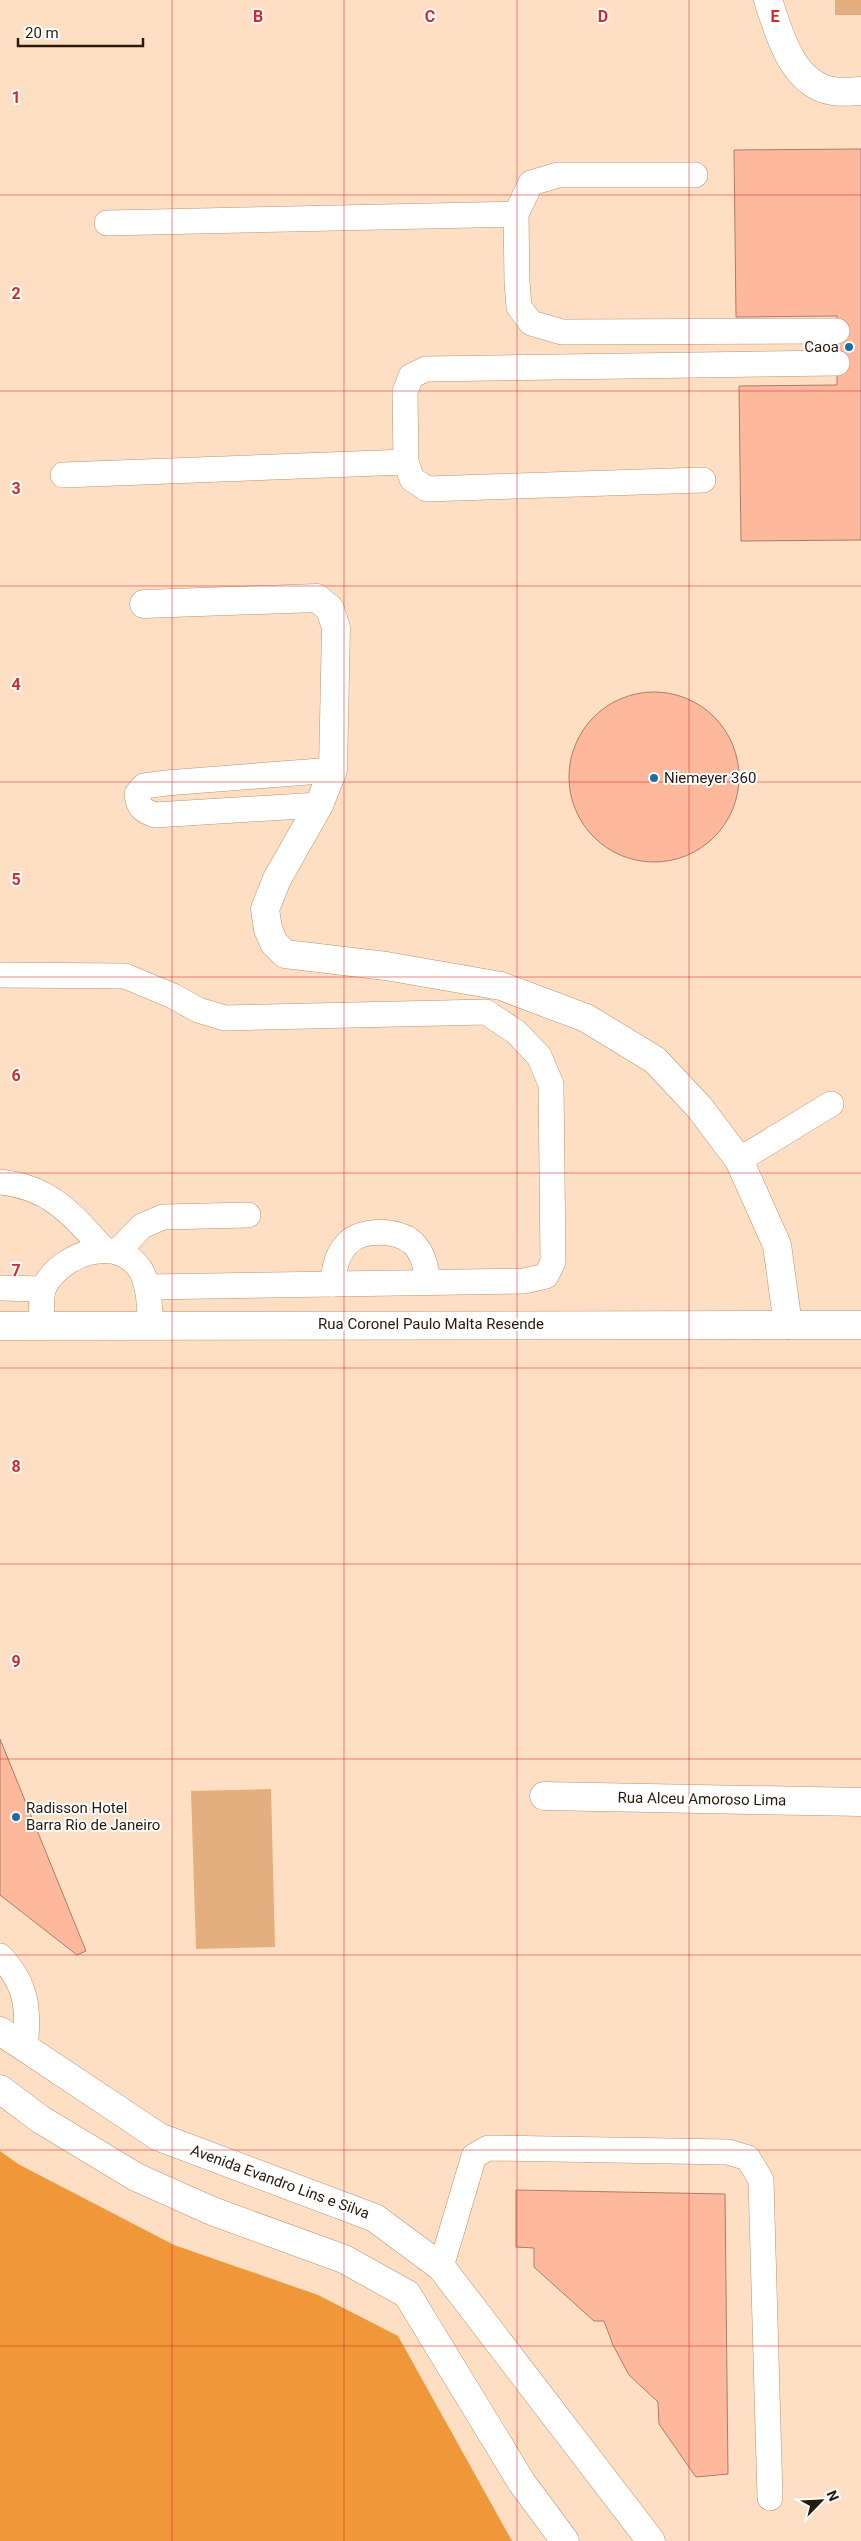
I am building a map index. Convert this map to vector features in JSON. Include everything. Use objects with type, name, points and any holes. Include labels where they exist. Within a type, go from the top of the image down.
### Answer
[{"type":"street","points":[[768,0],[786,52],[801,72],[816,84],[832,91],[861,91]]},
{"type":"street","points":[[144,604],[317,598],[330,609],[336,628],[333,770],[318,805],[277,879],[265,909],[268,929],[274,943],[285,954],[386,966],[501,986],[586,1018],[655,1060],[699,1107],[739,1160],[777,1244],[788,1325]]},
{"type":"street","name":"Rua Coronel Paulo Malta Resende","points":[[0,1326],[861,1324]]},
{"type":"street","name":"Rua Alceu Amoroso Lima","points":[[544,1796],[861,1802]]},
{"type":"street","name":"Avenida Evandro Lins e Silva","points":[[0,2031],[159,2137],[376,2218],[441,2267],[651,2541]]},
{"type":"street","points":[[0,2089],[40,2119],[136,2177],[212,2211],[344,2258],[407,2294],[522,2483],[565,2541]]},
{"type":"lane","points":[[696,175],[558,175],[531,183],[516,214],[519,308],[532,322],[562,332],[837,331]]},
{"type":"lane","points":[[107,223],[516,214]]},
{"type":"lane","points":[[703,480],[427,489],[412,479],[406,462],[405,392],[412,376],[426,369],[837,363]]},
{"type":"lane","points":[[63,475],[406,462]]},
{"type":"lane","points":[[318,805],[155,815],[144,812],[138,802],[137,794],[144,786],[166,783],[333,770]]},
{"type":"lane","points":[[0,975],[125,976],[173,996],[198,1010],[225,1018],[486,1012],[516,1032],[539,1056],[551,1084],[553,1262],[546,1276],[538,1279],[147,1287]]},
{"type":"lane","points":[[739,1160],[831,1104]]},
{"type":"lane","points":[[0,1182],[16,1183],[42,1191],[71,1212],[111,1250],[132,1259],[141,1270],[147,1287],[152,1325]]},
{"type":"lane","points":[[42,1326],[43,1289],[56,1272],[67,1262],[87,1253],[111,1250],[142,1226],[163,1217],[248,1215]]},
{"type":"lane","points":[[333,1284],[335,1267],[347,1243],[363,1234],[383,1232],[398,1235],[413,1243],[424,1258],[428,1282]]},
{"type":"lane","points":[[0,1288],[43,1289]]},
{"type":"lane","points":[[0,1956],[10,1967],[23,1993],[28,2017],[25,2049]]},
{"type":"lane","points":[[441,2267],[474,2156],[488,2148],[728,2152],[748,2158],[761,2180],[770,2498]]},
{"type":"shaded area","points":[[835,0],[861,0],[861,15],[835,15]]},
{"type":"shaded area","points":[[271,1789],[275,1947],[196,1949],[191,1791]]},
{"type":"shaded area","points":[[0,2151],[18,2164],[174,2245],[318,2295],[398,2336],[512,2541],[0,2541]]},
{"type":"building","name":"Caoa","points":[[861,149],[861,540],[741,541],[739,386],[837,385],[837,316],[736,317],[734,150]]},
{"type":"building","name":"Niemeyer 360","points":[[646,692],[662,692],[687,698],[708,711],[720,723],[733,744],[739,777],[733,810],[720,831],[708,843],[687,856],[662,862],[646,862],[621,856],[600,843],[588,831],[575,810],[569,785],[569,769],[575,744],[588,723],[600,711],[621,698]]},
{"type":"building","name":"Radisson Hotel Barra Rio de Janeiro","points":[[0,1739],[86,1951],[77,1955],[0,1895]]},
{"type":"building","points":[[516,2190],[725,2194],[728,2474],[696,2477],[659,2424],[658,2402],[629,2375],[613,2345],[604,2321],[594,2321],[534,2267],[534,2248],[516,2247]]},
{"type":"place","name":"Caoa","points":[[849,347]]},
{"type":"place","name":"Niemeyer 360","points":[[654,778]]},
{"type":"place","name":"Radisson Hotel Barra Rio de Janeiro","points":[[16,1817]]}]
